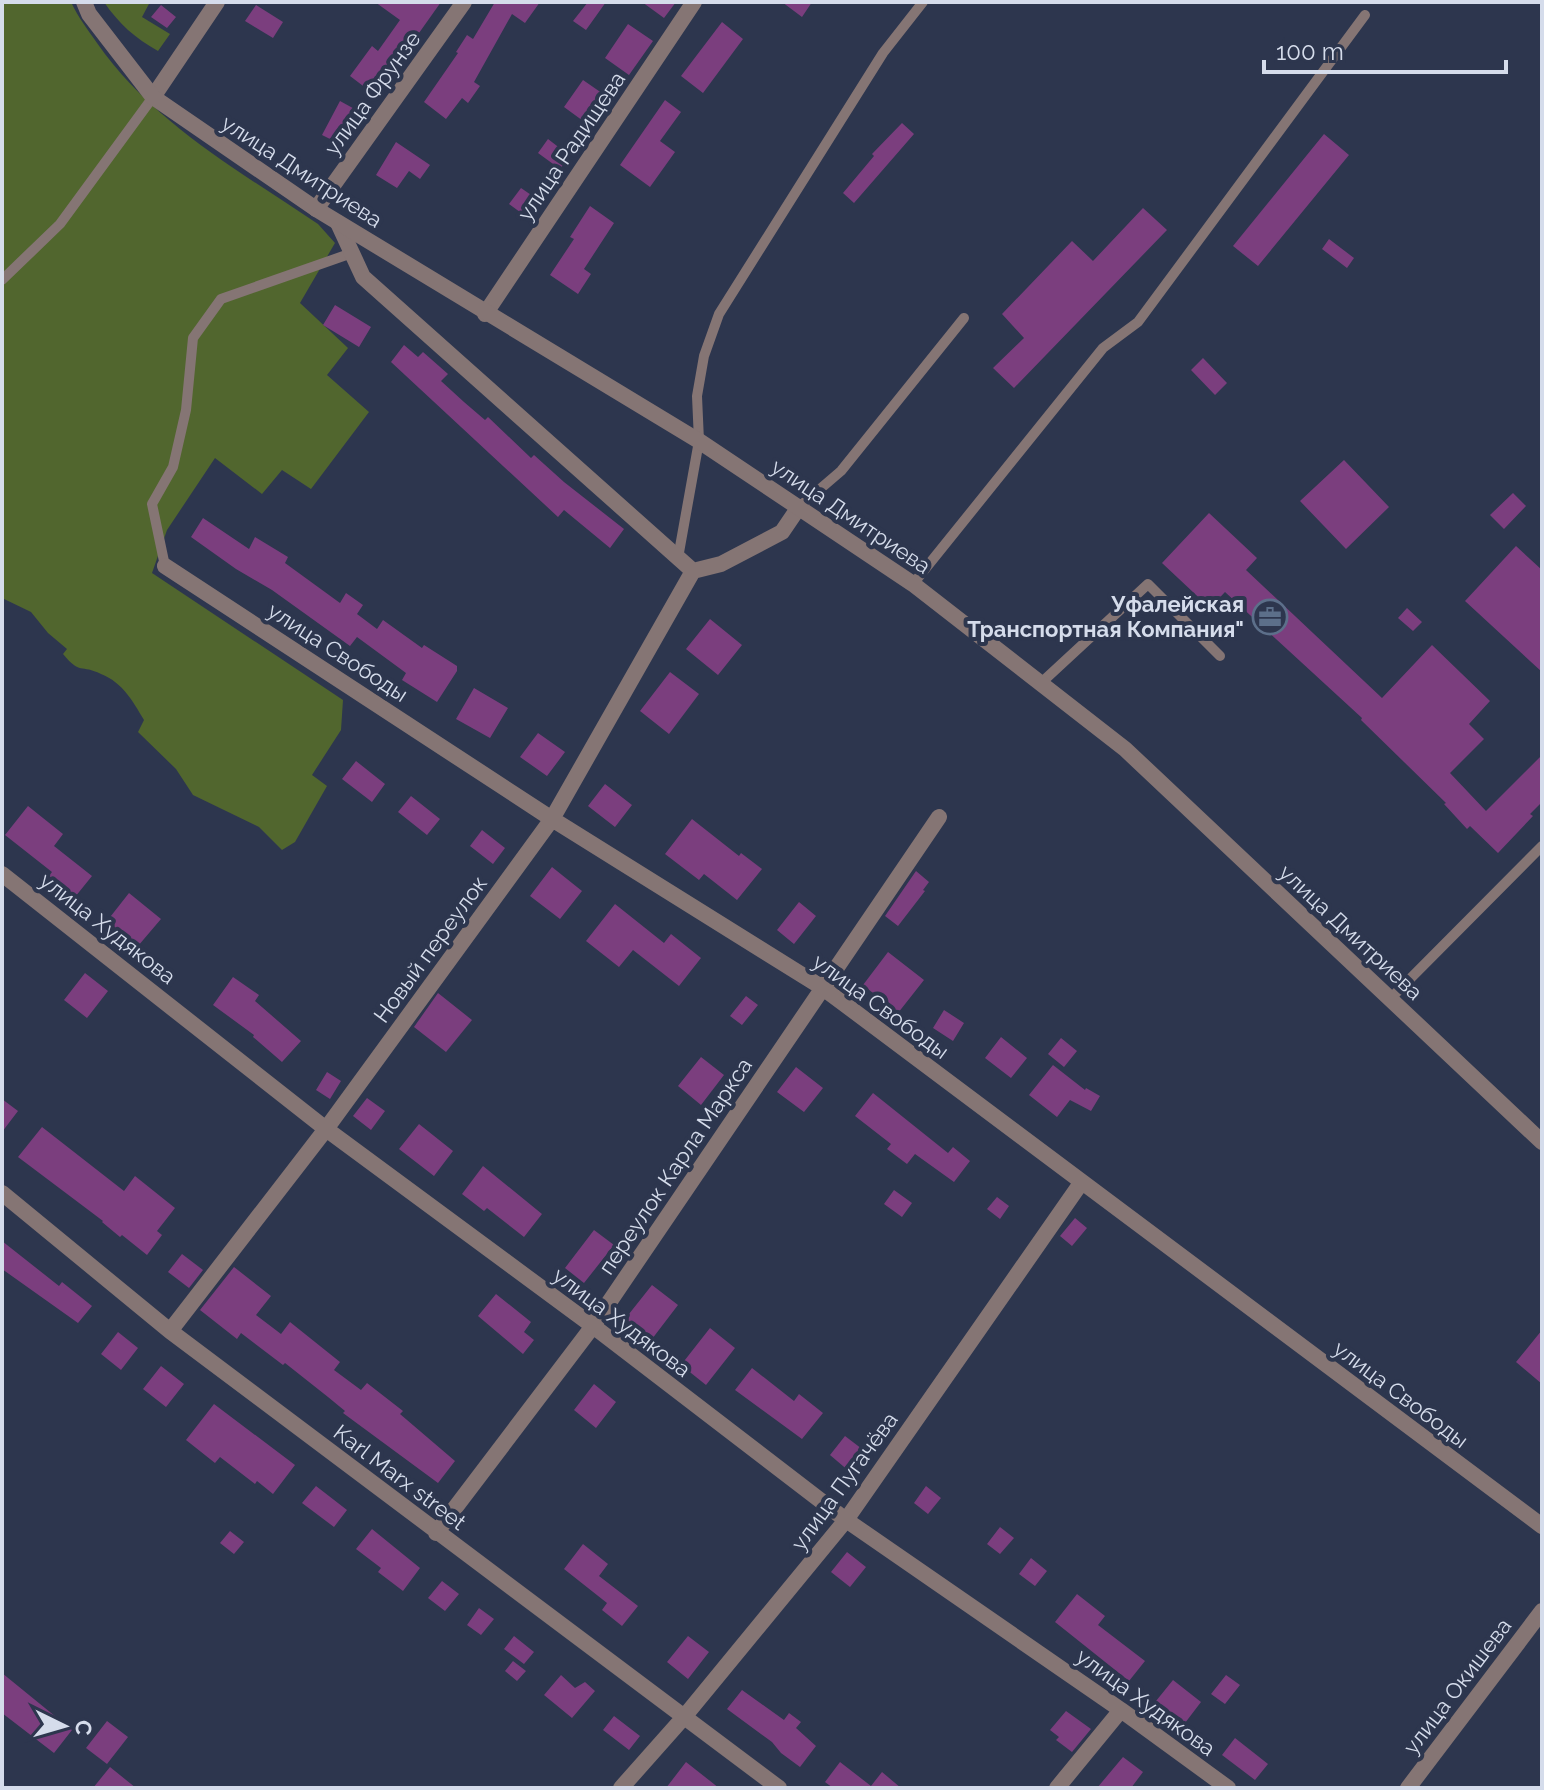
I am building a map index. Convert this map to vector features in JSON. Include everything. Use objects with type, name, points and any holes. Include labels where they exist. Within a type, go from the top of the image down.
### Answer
[{"type":"street","name":"улица Дмитриева","points":[[84,2],[89,14],[153,97],[338,223],[699,441],[913,584],[1041,683],[1125,749],[1542,1142]]},
{"type":"street","points":[[153,97],[217,2]]},
{"type":"street","name":"улица Фрунзе","points":[[316,209],[464,2]]},
{"type":"street","name":"улица Радищева","points":[[485,314],[694,2]]},
{"type":"street","points":[[338,223],[363,277],[693,571],[721,564],[782,532],[799,507]]},
{"type":"street","name":"улица Свободы","points":[[165,566],[552,819],[823,988],[1542,1526]]},
{"type":"street","name":"Новый переулок","points":[[170,1331],[326,1129],[552,819],[693,571]]},
{"type":"street","name":"переулок Карла Маркса","points":[[436,1533],[593,1326],[939,817]]},
{"type":"street","name":"улица Худякова","points":[[2,874],[326,1129],[593,1326],[846,1520],[1121,1710],[1228,1788]]},
{"type":"street","name":"улица Пугачёва","points":[[621,1788],[684,1717],[846,1520],[1081,1183]]},
{"type":"street","name":"Karl Marx street","points":[[2,1193],[170,1331],[779,1788]]},
{"type":"street","name":"улица Окишева","points":[[1408,1788],[1542,1611]]},
{"type":"street","points":[[1057,1788],[1121,1710]]},
{"type":"lane","points":[[678,558],[699,441],[697,396],[704,356],[719,314],[883,53],[923,2]]},
{"type":"lane","points":[[913,584],[1103,348],[1138,322],[1365,15]]},
{"type":"lane","points":[[2,280],[60,224],[153,97]]},
{"type":"lane","points":[[165,566],[152,504],[173,467],[186,410],[193,338],[221,299],[352,253]]},
{"type":"lane","points":[[799,507],[841,471],[964,318]]},
{"type":"lane","points":[[1041,683],[1148,584],[1220,656]]},
{"type":"lane","points":[[1390,999],[1542,846]]},
{"type":"green space","points":[[2,2],[71,2],[119,72],[170,121],[318,224],[335,243],[300,303],[348,348],[327,375],[369,412],[311,489],[282,470],[262,494],[215,458],[167,530],[152,573],[343,700],[341,730],[312,775],[327,786],[295,842],[282,850],[259,827],[193,795],[176,769],[138,732],[144,720],[121,687],[101,674],[73,665],[63,654],[67,649],[48,633],[31,612],[2,598]]},
{"type":"green space","points":[[104,2],[150,2],[142,17],[170,34],[158,51],[128,30]]},
{"type":"building","points":[[375,2],[441,2],[375,95],[350,76],[372,46],[378,51],[400,20]]},
{"type":"building","points":[[495,2],[540,2],[525,23],[512,14],[474,82],[480,86],[468,103],[462,98],[446,119],[424,102],[467,35],[473,39]]},
{"type":"building","points":[[588,2],[606,2],[586,30],[573,21]]},
{"type":"building","points":[[642,2],[676,2],[664,18]]},
{"type":"building","points":[[782,2],[812,2],[802,17]]},
{"type":"building","points":[[161,5],[176,17],[167,28],[151,17]]},
{"type":"building","points":[[256,5],[283,22],[273,38],[245,21]]},
{"type":"building","points":[[722,22],[743,39],[703,93],[681,76]]},
{"type":"building","points":[[628,24],[653,41],[629,75],[605,58]]},
{"type":"building","points":[[583,80],[609,98],[590,126],[564,107]]},
{"type":"building","points":[[665,100],[681,112],[660,141],[675,152],[650,187],[620,165]]},
{"type":"building","points":[[340,101],[360,112],[342,145],[322,135]]},
{"type":"building","points":[[902,123],[914,134],[854,203],[843,193],[874,156],[872,154]]},
{"type":"building","points":[[1324,134],[1349,155],[1258,266],[1233,246]]},
{"type":"building","points":[[548,139],[570,156],[560,169],[538,153]]},
{"type":"building","points":[[396,142],[430,165],[420,179],[409,171],[397,188],[376,175]]},
{"type":"building","points":[[521,188],[537,199],[524,215],[509,204]]},
{"type":"building","points":[[590,206],[614,223],[584,269],[591,274],[578,294],[550,275],[574,239],[570,237]]},
{"type":"building","points":[[1143,208],[1167,230],[1014,388],[993,368],[1024,338],[1002,314],[1072,241],[1093,261]]},
{"type":"building","points":[[1329,239],[1354,258],[1347,268],[1322,249]]},
{"type":"building","points":[[335,305],[371,327],[359,347],[323,325]]},
{"type":"building","points":[[404,345],[418,357],[423,352],[448,374],[441,381],[464,402],[485,420],[488,417],[531,458],[534,455],[624,529],[610,548],[564,510],[558,517],[391,362]]},
{"type":"building","points":[[1203,358],[1227,383],[1215,395],[1191,370]]},
{"type":"building","points":[[1344,460],[1389,507],[1346,549],[1300,501]]},
{"type":"building","points":[[1513,493],[1526,506],[1504,529],[1490,515]]},
{"type":"building","points":[[1209,513],[1257,558],[1246,570],[1382,698],[1432,645],[1490,701],[1469,724],[1484,739],[1450,773],[1486,811],[1542,755],[1542,802],[1498,853],[1470,826],[1467,829],[1446,803],[1362,718],[1225,592],[1210,608],[1162,563]]},
{"type":"building","points":[[203,518],[249,549],[255,537],[288,557],[285,563],[340,603],[346,593],[363,605],[357,614],[377,629],[383,620],[422,648],[424,645],[457,666],[457,671],[437,702],[402,680],[406,673],[357,637],[350,646],[191,537]]},
{"type":"building","points":[[1516,546],[1542,570],[1542,672],[1465,601]]},
{"type":"building","points":[[1407,608],[1422,622],[1413,631],[1398,618]]},
{"type":"building","points":[[710,619],[742,645],[718,675],[686,649]]},
{"type":"building","points":[[670,672],[699,694],[669,734],[640,711]]},
{"type":"building","points":[[474,688],[508,708],[490,738],[456,719]]},
{"type":"building","points":[[538,733],[565,752],[547,776],[520,757]]},
{"type":"building","points":[[356,761],[385,784],[372,802],[342,779]]},
{"type":"building","points":[[605,784],[632,805],[615,827],[588,806]]},
{"type":"building","points":[[411,796],[440,819],[427,835],[398,812]]},
{"type":"building","points":[[28,806],[63,834],[54,846],[92,876],[75,897],[49,876],[52,872],[5,835]]},
{"type":"building","points":[[692,819],[739,856],[741,853],[762,869],[737,900],[704,874],[699,880],[665,854]]},
{"type":"building","points":[[482,830],[505,848],[493,864],[470,846]]},
{"type":"building","points":[[552,867],[582,891],[560,919],[530,896]]},
{"type":"building","points":[[916,871],[929,882],[898,926],[885,916]]},
{"type":"building","points":[[129,893],[161,919],[138,946],[107,921]]},
{"type":"building","points":[[799,902],[816,916],[794,944],[777,930]]},
{"type":"building","points":[[615,904],[664,943],[671,934],[701,958],[679,986],[633,950],[619,967],[586,941]]},
{"type":"building","points":[[888,952],[924,980],[898,1013],[863,985]]},
{"type":"building","points":[[85,973],[108,991],[87,1018],[64,1000]]},
{"type":"building","points":[[233,977],[259,995],[255,1001],[301,1041],[282,1062],[254,1035],[213,1005]]},
{"type":"building","points":[[438,993],[472,1020],[446,1052],[414,1027]]},
{"type":"building","points":[[746,996],[758,1005],[742,1025],[730,1016]]},
{"type":"building","points":[[944,1010],[964,1023],[953,1041],[933,1028]]},
{"type":"building","points":[[1001,1037],[1027,1058],[1011,1078],[985,1058]]},
{"type":"building","points":[[1061,1038],[1077,1051],[1064,1067],[1048,1054]]},
{"type":"building","points":[[701,1057],[724,1075],[701,1105],[678,1086]]},
{"type":"building","points":[[1053,1065],[1085,1090],[1100,1096],[1091,1111],[1070,1100],[1057,1117],[1029,1095]]},
{"type":"building","points":[[796,1067],[823,1088],[804,1112],[777,1092]]},
{"type":"building","points":[[327,1072],[341,1081],[330,1099],[316,1090]]},
{"type":"building","points":[[873,1093],[948,1153],[953,1147],[970,1161],[954,1182],[915,1154],[907,1164],[887,1149],[891,1144],[855,1116]]},
{"type":"building","points":[[367,1098],[385,1111],[371,1130],[353,1116]]},
{"type":"building","points":[[2,1099],[18,1111],[2,1132]]},
{"type":"building","points":[[419,1124],[453,1151],[434,1176],[399,1149]]},
{"type":"building","points":[[42,1127],[124,1191],[135,1176],[175,1208],[157,1231],[162,1235],[147,1255],[18,1157]]},
{"type":"building","points":[[483,1166],[542,1214],[524,1237],[487,1208],[484,1211],[462,1194]]},
{"type":"building","points":[[894,1190],[912,1203],[902,1217],[884,1204]]},
{"type":"building","points":[[997,1197],[1009,1206],[1000,1219],[987,1209]]},
{"type":"building","points":[[1075,1218],[1087,1228],[1072,1246],[1060,1236]]},
{"type":"building","points":[[594,1230],[614,1245],[584,1283],[565,1268]]},
{"type":"building","points":[[2,1241],[59,1286],[62,1282],[92,1306],[78,1323],[2,1269]]},
{"type":"building","points":[[182,1254],[203,1270],[189,1288],[168,1272]]},
{"type":"building","points":[[234,1267],[271,1296],[256,1315],[281,1334],[290,1322],[340,1362],[334,1370],[361,1390],[367,1383],[403,1411],[400,1414],[455,1461],[438,1483],[343,1413],[345,1411],[285,1363],[283,1365],[241,1333],[237,1339],[200,1310]]},
{"type":"building","points":[[652,1285],[678,1305],[652,1339],[625,1319]]},
{"type":"building","points":[[496,1294],[531,1322],[524,1332],[534,1340],[523,1354],[478,1316]]},
{"type":"building","points":[[710,1328],[735,1348],[706,1385],[681,1365]]},
{"type":"building","points":[[1542,1330],[1542,1384],[1516,1362]]},
{"type":"building","points":[[118,1332],[138,1348],[121,1370],[101,1354]]},
{"type":"building","points":[[161,1366],[184,1384],[166,1407],[143,1389]]},
{"type":"building","points":[[752,1368],[794,1401],[799,1394],[823,1413],[802,1439],[735,1390]]},
{"type":"building","points":[[594,1384],[616,1402],[596,1428],[574,1410]]},
{"type":"building","points":[[214,1404],[295,1465],[273,1494],[220,1457],[215,1463],[186,1440]]},
{"type":"building","points":[[845,1436],[866,1452],[850,1472],[830,1455]]},
{"type":"building","points":[[316,1486],[347,1510],[334,1527],[302,1503]]},
{"type":"building","points":[[926,1486],[941,1498],[928,1514],[914,1503]]},
{"type":"building","points":[[1000,1527],[1014,1538],[1000,1554],[987,1544]]},
{"type":"building","points":[[372,1529],[420,1568],[403,1591],[378,1572],[381,1568],[356,1549]]},
{"type":"building","points":[[230,1531],[244,1542],[234,1554],[220,1543]]},
{"type":"building","points":[[583,1544],[608,1564],[599,1576],[638,1606],[622,1626],[602,1610],[607,1603],[564,1569]]},
{"type":"building","points":[[847,1552],[866,1567],[850,1587],[831,1572]]},
{"type":"building","points":[[1031,1558],[1047,1571],[1035,1586],[1019,1574]]},
{"type":"building","points":[[442,1581],[459,1594],[445,1611],[428,1598]]},
{"type":"building","points":[[1077,1594],[1105,1616],[1098,1625],[1145,1661],[1129,1681],[1055,1622]]},
{"type":"building","points":[[479,1608],[494,1619],[481,1635],[467,1625]]},
{"type":"building","points":[[514,1636],[534,1652],[524,1664],[504,1649]]},
{"type":"building","points":[[688,1636],[709,1652],[688,1679],[667,1662]]},
{"type":"building","points":[[513,1661],[526,1671],[517,1681],[505,1671]]},
{"type":"building","points":[[2,1673],[72,1730],[54,1753],[2,1713]]},
{"type":"building","points":[[561,1675],[575,1688],[585,1682],[595,1691],[572,1718],[544,1695]]},
{"type":"building","points":[[1226,1675],[1240,1685],[1225,1704],[1211,1694]]},
{"type":"building","points":[[1173,1680],[1201,1702],[1185,1723],[1156,1701]]},
{"type":"building","points":[[742,1690],[784,1720],[789,1713],[801,1722],[796,1728],[816,1746],[800,1767],[727,1709]]},
{"type":"building","points":[[1066,1711],[1091,1729],[1072,1752],[1056,1740],[1059,1737],[1050,1730]]},
{"type":"building","points":[[614,1716],[640,1736],[629,1750],[603,1730]]},
{"type":"building","points":[[107,1721],[128,1737],[107,1764],[86,1748]]},
{"type":"building","points":[[1235,1738],[1268,1764],[1255,1780],[1222,1755]]},
{"type":"building","points":[[1123,1757],[1143,1772],[1131,1788],[1097,1788]]},
{"type":"building","points":[[686,1762],[719,1788],[666,1788]]},
{"type":"building","points":[[840,1762],[871,1786],[882,1772],[901,1788],[833,1788],[825,1782]]},
{"type":"building","points":[[110,1767],[136,1788],[93,1788]]},
{"type":"place","name":"Уфалейская Транспортная Компания\"","points":[[1270,617]]}]
